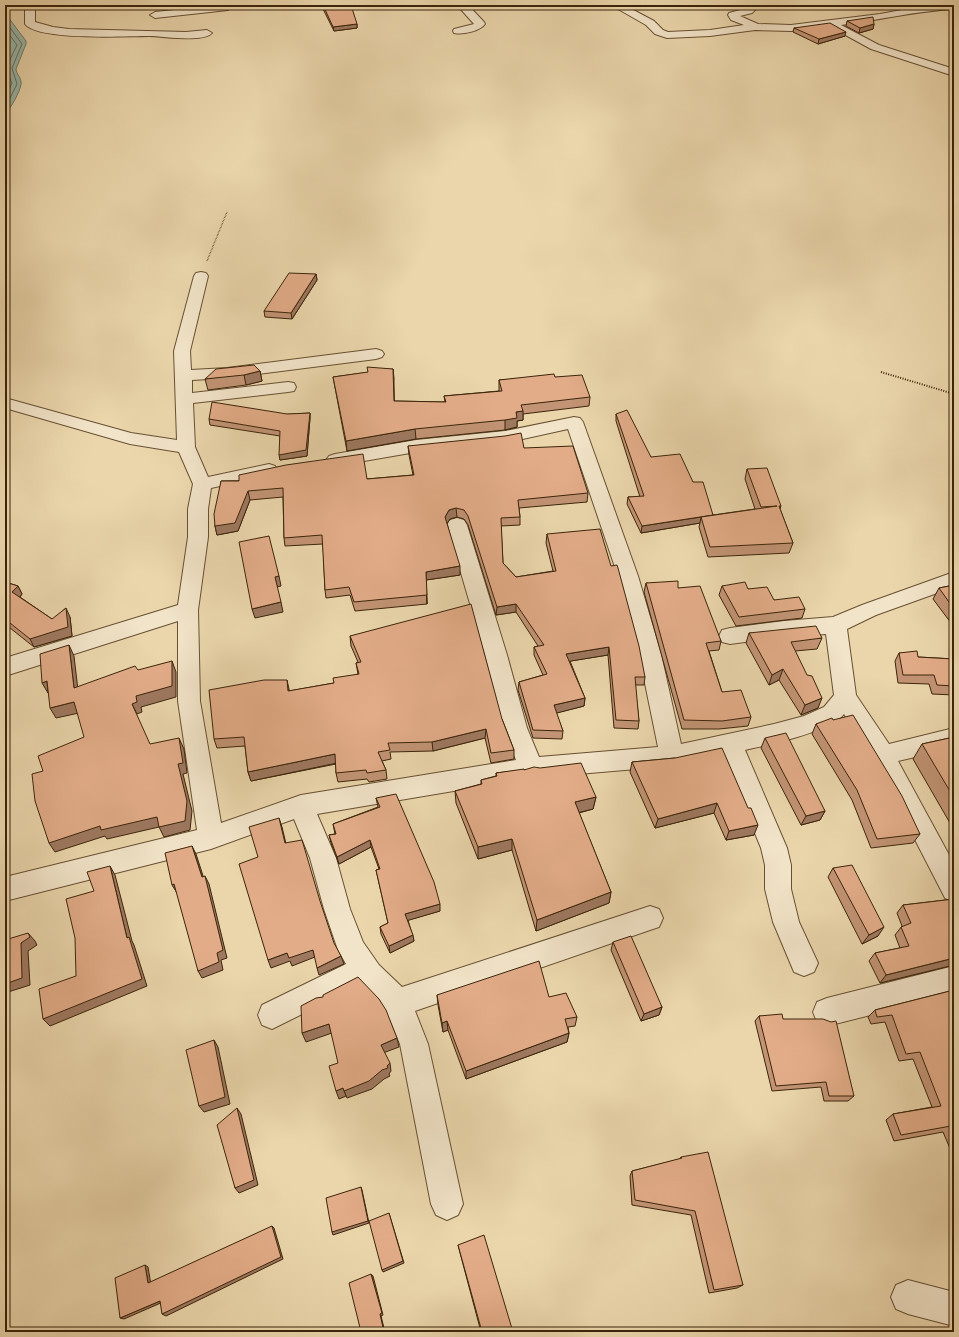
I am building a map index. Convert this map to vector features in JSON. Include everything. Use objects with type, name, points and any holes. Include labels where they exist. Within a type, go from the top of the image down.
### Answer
[{"type":"street","points":[[30,5],[30,24],[42,29],[127,34],[150,33],[196,36],[207,34]]},
{"type":"street","points":[[458,31],[472,28],[480,24],[462,5]]},
{"type":"street","points":[[616,5],[650,23],[659,32],[667,35],[758,27],[791,28],[880,17],[934,7],[954,6]]},
{"type":"street","points":[[748,8],[750,10],[733,15],[735,18],[758,27]]},
{"type":"street","points":[[155,15],[226,10]]},
{"type":"street","points":[[830,23],[875,47],[954,73]]},
{"type":"street","points":[[127,34],[154,42]]},
{"type":"street","points":[[201,276],[182,351],[182,376],[186,447],[202,484],[198,509],[198,537],[188,610],[189,701],[211,838]]},
{"type":"street","points":[[182,376],[227,373],[376,354]]},
{"type":"street","points":[[183,399],[288,387]]},
{"type":"street","points":[[5,403],[130,438],[186,447]]},
{"type":"street","points":[[318,462],[416,446],[505,437],[574,422],[628,576],[650,654],[672,756]]},
{"type":"street","points":[[202,484],[287,466]]},
{"type":"street","points":[[457,525],[496,655],[514,728],[531,768]]},
{"type":"street","points":[[730,636],[784,629],[836,625],[868,610],[954,579]]},
{"type":"street","points":[[5,667],[188,610]]},
{"type":"street","points":[[836,625],[844,697],[884,755],[954,890]]},
{"type":"street","points":[[5,889],[211,838],[301,806],[531,768],[672,756],[774,734],[810,723],[832,713],[844,697]]},
{"type":"street","points":[[884,755],[954,738]]},
{"type":"street","points":[[730,743],[774,848],[778,865],[778,889],[786,922],[804,963]]},
{"type":"street","points":[[301,806],[323,858],[337,909],[352,950],[365,968],[400,1009],[414,1044],[447,1204]]},
{"type":"street","points":[[396,1003],[650,918]]},
{"type":"street","points":[[272,1015],[365,968]]},
{"type":"street","points":[[827,1012],[954,980]]},
{"type":"street","points":[[908,1297],[954,1309]]},
{"type":"path","points":[[201,276],[227,212]]},
{"type":"path","points":[[881,372],[954,394]]},
{"type":"water","points":[[5,13],[26,41],[26,44],[16,69],[21,80],[19,91],[15,100],[5,114]]},
{"type":"building","points":[[323,5],[351,5],[357,24],[333,27]]},
{"type":"building","points":[[873,17],[874,24],[860,28],[847,21]]},
{"type":"building","points":[[830,23],[846,32],[819,39],[794,28]]},
{"type":"building","points":[[289,273],[316,274],[291,313],[264,311]]},
{"type":"building","points":[[254,365],[260,371],[244,375],[205,379],[216,369]]},
{"type":"building","points":[[367,367],[393,369],[394,401],[446,402],[444,396],[502,391],[499,380],[554,374],[555,377],[582,375],[590,397],[521,405],[523,411],[516,412],[517,418],[415,429],[346,441],[333,377],[368,372]]},
{"type":"building","points":[[212,402],[287,414],[310,413],[306,450],[279,455],[280,431],[209,419]]},
{"type":"building","points":[[627,410],[651,457],[680,454],[693,482],[703,482],[713,515],[642,526],[628,497],[644,496],[616,414]]},
{"type":"building","points":[[521,433],[524,448],[573,446],[588,493],[518,500],[520,517],[501,518],[503,563],[516,577],[556,571],[547,534],[600,529],[611,566],[617,565],[618,568],[639,646],[645,677],[635,677],[639,721],[616,720],[609,647],[566,654],[585,698],[554,705],[563,731],[533,730],[519,682],[547,674],[534,647],[544,645],[516,604],[497,607],[468,516],[464,510],[456,508],[449,510],[445,517],[460,566],[426,572],[427,595],[354,602],[349,587],[325,590],[322,535],[284,538],[283,488],[248,491],[235,523],[215,526],[214,514],[221,481],[239,481],[239,475],[286,465],[363,454],[367,479],[414,475],[408,446]]},
{"type":"building","points":[[767,468],[793,543],[710,547],[701,517],[777,506],[761,507],[747,469]]},
{"type":"building","points":[[269,536],[279,576],[275,577],[281,602],[252,609],[239,542]]},
{"type":"building","points":[[678,581],[678,588],[700,586],[721,641],[706,643],[722,692],[741,690],[751,717],[722,721],[684,720],[646,583]]},
{"type":"building","points":[[5,582],[18,586],[12,592],[52,619],[66,608],[68,627],[30,639],[5,619]]},
{"type":"building","points":[[745,582],[748,589],[767,587],[774,600],[799,597],[805,609],[739,617],[722,586]]},
{"type":"building","points":[[954,585],[954,609],[939,588]]},
{"type":"building","points":[[471,604],[502,719],[514,750],[491,753],[486,729],[432,742],[388,743],[390,750],[378,752],[386,770],[367,773],[366,770],[336,773],[335,754],[248,772],[244,737],[214,739],[209,690],[264,680],[287,680],[288,691],[334,683],[333,678],[359,674],[356,663],[361,662],[350,636]]},
{"type":"building","points":[[816,626],[822,638],[791,642],[807,675],[812,676],[822,698],[805,705],[783,669],[772,675],[749,633]]},
{"type":"building","points":[[69,645],[74,688],[135,666],[138,670],[172,661],[172,686],[136,696],[137,702],[132,704],[150,744],[179,738],[183,763],[178,764],[187,801],[185,821],[159,827],[157,817],[101,830],[100,826],[49,843],[35,801],[32,774],[43,771],[38,756],[84,737],[74,702],[50,708],[47,681],[42,683],[40,654]]},
{"type":"building","points":[[917,651],[918,657],[954,659],[954,686],[937,685],[934,675],[903,675],[899,653]]},
{"type":"building","points":[[853,715],[902,796],[920,834],[877,839],[857,790],[816,724],[832,718],[833,720]]},
{"type":"building","points":[[786,733],[825,811],[806,816],[765,738]]},
{"type":"building","points":[[954,737],[954,798],[922,744]]},
{"type":"building","points":[[722,748],[748,808],[751,808],[758,825],[729,831],[717,803],[658,819],[632,762],[675,758]]},
{"type":"building","points":[[581,763],[596,797],[575,802],[611,892],[537,920],[512,839],[478,847],[455,791],[482,784],[481,780],[497,776],[496,773],[524,770],[534,767],[540,768]]},
{"type":"building","points":[[396,794],[434,882],[440,904],[405,914],[413,935],[389,946],[380,927],[388,923],[376,870],[380,869],[370,840],[337,857],[329,835],[336,834],[333,824],[380,807],[376,798]]},
{"type":"building","points":[[279,818],[285,843],[302,840],[334,943],[341,956],[317,968],[313,950],[289,958],[287,953],[268,960],[239,864],[258,857],[249,827]]},
{"type":"building","points":[[192,846],[202,877],[205,876],[223,950],[217,953],[219,962],[198,971],[174,884],[172,885],[165,853]]},
{"type":"building","points":[[852,865],[884,927],[869,935],[833,868]]},
{"type":"building","points":[[110,866],[127,938],[129,937],[142,979],[43,1019],[39,989],[76,976],[75,938],[66,899],[94,891],[87,872]]},
{"type":"building","points":[[954,899],[954,958],[886,975],[875,953],[909,946],[901,927],[911,923],[903,905]]},
{"type":"building","points":[[28,933],[30,937],[21,943],[22,978],[5,984],[5,940]]},
{"type":"building","points":[[631,936],[662,1007],[644,1014],[613,942]]},
{"type":"building","points":[[539,961],[549,997],[566,993],[577,1017],[565,1019],[569,1033],[466,1071],[447,1021],[442,1023],[437,995]]},
{"type":"building","points":[[358,977],[379,999],[386,1010],[397,1038],[381,1045],[390,1063],[387,1066],[388,1068],[382,1070],[369,1081],[344,1091],[343,1088],[336,1091],[329,1066],[338,1063],[329,1024],[302,1033],[301,1006],[316,998],[323,997],[323,995]]},
{"type":"building","points":[[954,990],[954,1132],[951,1126],[901,1135],[893,1114],[941,1106],[920,1052],[906,1054],[892,1015],[877,1017],[875,1010]]},
{"type":"building","points":[[782,1014],[783,1019],[823,1019],[831,1022],[836,1021],[854,1096],[829,1096],[826,1082],[776,1086],[759,1016]]},
{"type":"building","points":[[214,1040],[225,1097],[199,1106],[186,1050]]},
{"type":"building","points":[[237,1108],[254,1180],[235,1188],[217,1125]]},
{"type":"building","points":[[708,1152],[743,1285],[714,1290],[695,1211],[635,1200],[632,1171],[682,1158],[681,1157]]},
{"type":"building","points":[[361,1187],[368,1221],[332,1232],[326,1198]]},
{"type":"building","points":[[389,1213],[403,1261],[382,1270],[369,1221]]},
{"type":"building","points":[[272,1226],[281,1257],[162,1314],[160,1301],[120,1318],[115,1278],[145,1265],[148,1283]]},
{"type":"building","points":[[484,1235],[513,1332],[482,1332],[458,1245]]},
{"type":"building","points":[[371,1274],[382,1313],[380,1314],[384,1332],[361,1332],[349,1283]]}]
